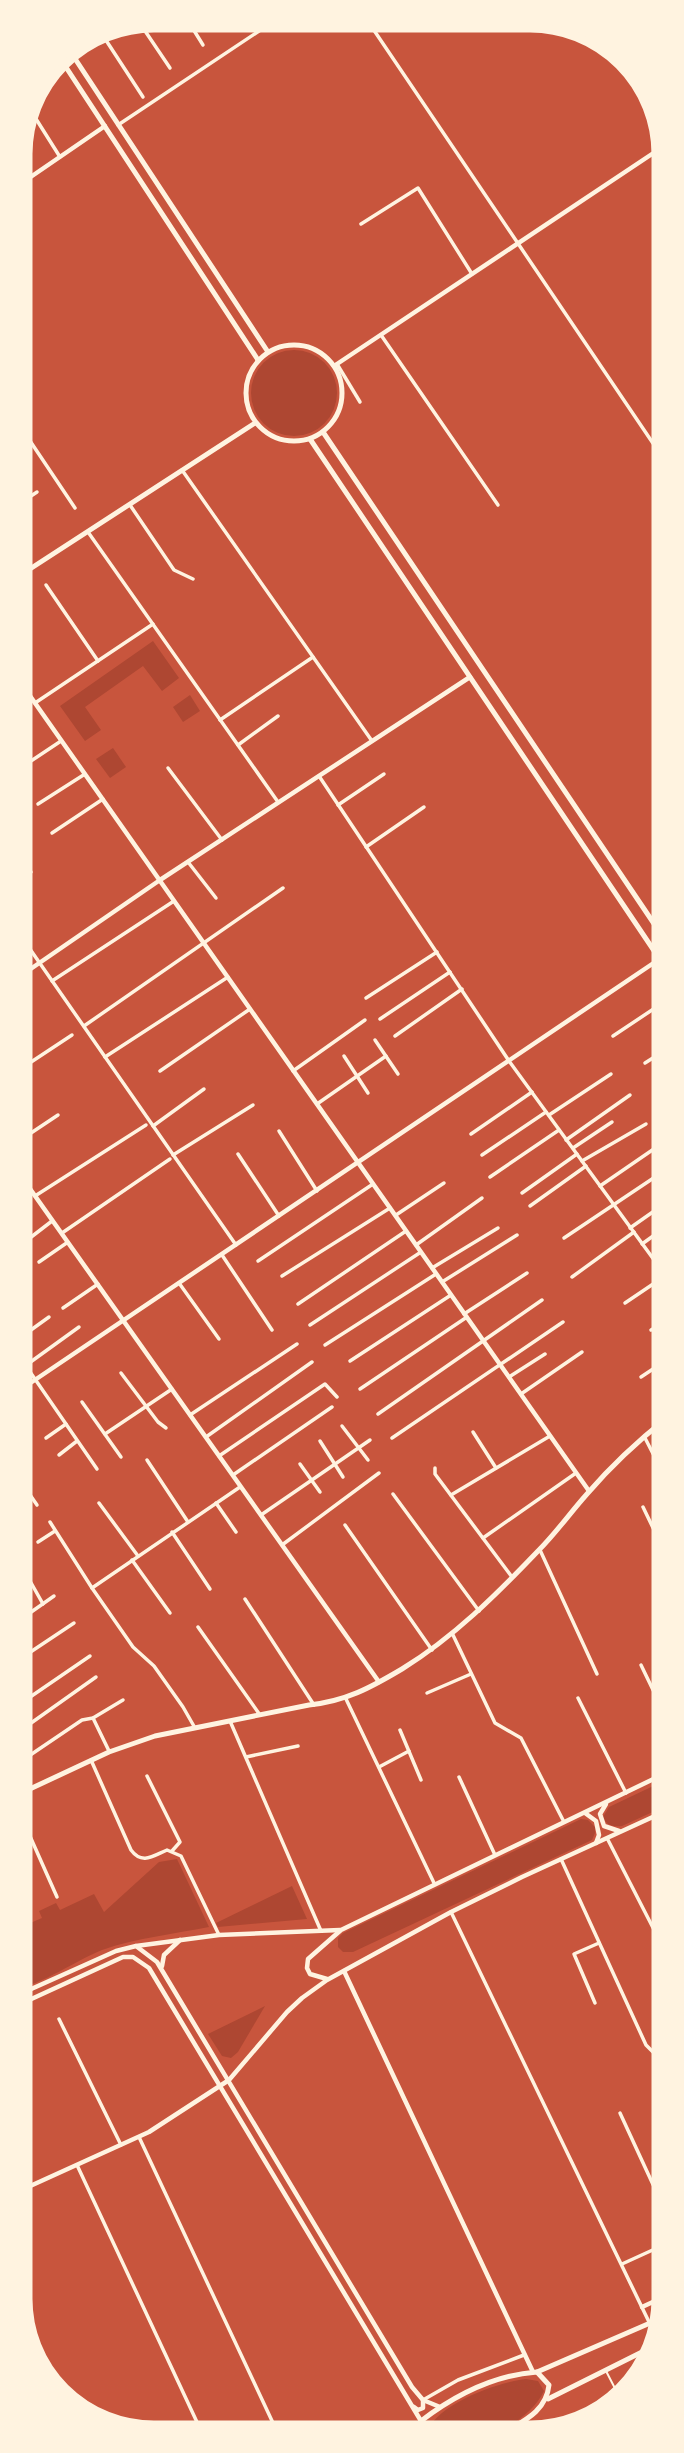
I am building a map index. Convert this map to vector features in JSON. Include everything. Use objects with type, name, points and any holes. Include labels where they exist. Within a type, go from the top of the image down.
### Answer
[{"type":"main road","points":[[74,58],[268,352]]},
{"type":"main road","points":[[65,65],[258,360]]},
{"type":"main road","points":[[243,337],[251,338],[255,331]]},
{"type":"main road","points":[[296,345],[317,352],[335,365],[342,394],[337,415],[323,432],[310,439],[295,442],[280,440],[255,423],[245,398],[246,384],[250,371],[268,352],[282,346],[296,345]]},
{"type":"main road","points":[[28,570],[255,423]]},
{"type":"main road","points":[[323,432],[656,927]]},
{"type":"main road","points":[[310,439],[656,953]]},
{"type":"main road","points":[[323,458],[325,449],[330,447],[339,454]]},
{"type":"main road","points":[[29,1791],[109,1752],[155,1736],[346,1699],[379,1682],[453,1635],[540,1550],[589,1491],[656,1426]]},
{"type":"main road","points":[[414,2425],[440,2407],[488,2382],[535,2372],[654,2322]]},
{"type":"main road","points":[[516,2425],[532,2415],[548,2399],[644,2351]]},
{"type":"main road","points":[[535,2372],[549,2385],[548,2399]]},
{"type":"street","points":[[143,28],[170,68]]},
{"type":"street","points":[[192,28],[203,45]]},
{"type":"street","points":[[118,125],[264,28]]},
{"type":"street","points":[[372,28],[656,448]]},
{"type":"street","points":[[104,39],[143,97]]},
{"type":"street","points":[[74,58],[101,40]]},
{"type":"street","points":[[34,116],[60,157]]},
{"type":"street","points":[[28,179],[105,126]]},
{"type":"street","points":[[360,402],[335,365],[656,151]]},
{"type":"street","points":[[361,224],[418,188],[471,274]]},
{"type":"street","points":[[381,335],[498,505]]},
{"type":"street","points":[[28,438],[75,508]]},
{"type":"street","points":[[182,471],[373,741]]},
{"type":"street","points":[[28,498],[37,492]]},
{"type":"street","points":[[130,505],[174,570],[193,579]]},
{"type":"street","points":[[88,532],[278,803]]},
{"type":"street","points":[[46,585],[98,661]]},
{"type":"street","points":[[36,703],[153,624]]},
{"type":"street","points":[[220,720],[313,657]]},
{"type":"street","points":[[28,971],[160,880],[471,677]]},
{"type":"street","points":[[28,693],[589,1491]]},
{"type":"street","points":[[237,745],[278,716]]},
{"type":"street","points":[[28,763],[62,741]]},
{"type":"street","points":[[168,768],[222,840]]},
{"type":"street","points":[[38,804],[85,774]]},
{"type":"street","points":[[338,804],[384,774]]},
{"type":"street","points":[[319,776],[509,1061],[656,1263]]},
{"type":"street","points":[[52,833],[103,799]]},
{"type":"street","points":[[366,847],[424,807]]},
{"type":"street","points":[[188,862],[216,898]]},
{"type":"street","points":[[28,868],[31,872]]},
{"type":"street","points":[[84,1027],[283,888]]},
{"type":"street","points":[[52,981],[174,901]]},
{"type":"street","points":[[28,946],[172,1157],[236,1245]]},
{"type":"street","points":[[366,998],[436,952]]},
{"type":"street","points":[[28,1385],[656,962]]},
{"type":"street","points":[[380,1019],[450,972]]},
{"type":"street","points":[[105,1057],[228,978]]},
{"type":"street","points":[[395,1036],[462,989]]},
{"type":"street","points":[[613,1037],[656,1008]]},
{"type":"street","points":[[160,1071],[250,1009]]},
{"type":"street","points":[[293,1071],[365,1020]]},
{"type":"street","points":[[28,1064],[72,1035]]},
{"type":"street","points":[[375,1040],[398,1074]]},
{"type":"street","points":[[344,1056],[368,1093]]},
{"type":"street","points":[[317,1104],[386,1056]]},
{"type":"street","points":[[645,1063],[656,1056]]},
{"type":"street","points":[[482,1156],[611,1074]]},
{"type":"street","points":[[153,1126],[204,1089]]},
{"type":"street","points":[[471,1134],[532,1092]]},
{"type":"street","points":[[566,1140],[630,1095]]},
{"type":"street","points":[[62,1233],[253,1105]]},
{"type":"street","points":[[28,1135],[58,1115]]},
{"type":"street","points":[[573,1148],[612,1122]]},
{"type":"street","points":[[582,1161],[646,1124]]},
{"type":"street","points":[[36,1196],[146,1125]]},
{"type":"street","points":[[490,1177],[559,1130]]},
{"type":"street","points":[[279,1131],[317,1191]]},
{"type":"street","points":[[600,1186],[656,1148]]},
{"type":"street","points":[[237,1154],[279,1216]]},
{"type":"street","points":[[522,1193],[577,1154]]},
{"type":"street","points":[[530,1206],[586,1166]]},
{"type":"street","points":[[564,1238],[656,1176]]},
{"type":"street","points":[[395,1215],[444,1183]]},
{"type":"street","points":[[258,1261],[373,1184]]},
{"type":"street","points":[[28,1186],[379,1682]]},
{"type":"street","points":[[416,1245],[482,1198]]},
{"type":"street","points":[[282,1276],[390,1208]]},
{"type":"street","points":[[572,1277],[656,1211]]},
{"type":"street","points":[[28,1239],[53,1220]]},
{"type":"street","points":[[432,1268],[498,1228]]},
{"type":"street","points":[[298,1304],[407,1231]]},
{"type":"street","points":[[642,1244],[656,1234]]},
{"type":"street","points":[[442,1282],[517,1235]]},
{"type":"street","points":[[39,1262],[68,1242]]},
{"type":"street","points":[[310,1325],[421,1252]]},
{"type":"street","points":[[222,1255],[272,1330]]},
{"type":"street","points":[[360,1389],[527,1273]]},
{"type":"street","points":[[325,1345],[436,1274]]},
{"type":"street","points":[[625,1303],[656,1282]]},
{"type":"street","points":[[179,1283],[219,1339]]},
{"type":"street","points":[[63,1308],[98,1284]]},
{"type":"street","points":[[350,1361],[451,1295]]},
{"type":"street","points":[[378,1414],[542,1300]]},
{"type":"street","points":[[28,1332],[49,1317]]},
{"type":"street","points":[[392,1438],[563,1322]]},
{"type":"street","points":[[28,1364],[79,1327]]},
{"type":"street","points":[[652,1330],[656,1327]]},
{"type":"street","points":[[191,1415],[297,1344]]},
{"type":"street","points":[[521,1394],[582,1352]]},
{"type":"street","points":[[509,1377],[545,1354]]},
{"type":"street","points":[[206,1437],[312,1362]]},
{"type":"street","points":[[641,1377],[656,1367]]},
{"type":"street","points":[[28,1370],[97,1469]]},
{"type":"street","points":[[121,1373],[158,1422],[166,1428]]},
{"type":"street","points":[[219,1456],[325,1384],[337,1397]]},
{"type":"street","points":[[105,1434],[172,1389]]},
{"type":"street","points":[[82,1402],[121,1457]]},
{"type":"street","points":[[233,1475],[332,1407]]},
{"type":"street","points":[[46,1438],[66,1424]]},
{"type":"street","points":[[342,1426],[368,1460]]},
{"type":"street","points":[[473,1432],[496,1468]]},
{"type":"street","points":[[451,1495],[550,1436]]},
{"type":"street","points":[[644,1436],[656,1460]]},
{"type":"street","points":[[261,1515],[370,1440]]},
{"type":"street","points":[[59,1455],[77,1441]]},
{"type":"street","points":[[320,1441],[343,1476]]},
{"type":"street","points":[[147,1460],[188,1522]]},
{"type":"street","points":[[300,1464],[320,1492]]},
{"type":"street","points":[[435,1468],[435,1474],[512,1577]]},
{"type":"street","points":[[282,1545],[379,1472]]},
{"type":"street","points":[[484,1538],[576,1473]]},
{"type":"street","points":[[92,1588],[241,1486]]},
{"type":"street","points":[[28,1492],[37,1505]]},
{"type":"street","points":[[393,1494],[479,1611]]},
{"type":"street","points":[[99,1503],[138,1556]]},
{"type":"street","points":[[216,1503],[236,1532]]},
{"type":"street","points":[[643,1507],[656,1534]]},
{"type":"street","points":[[50,1522],[133,1647],[161,1676],[184,1707],[195,1728]]},
{"type":"street","points":[[345,1525],[432,1650]]},
{"type":"street","points":[[38,1542],[55,1531]]},
{"type":"street","points":[[172,1532],[210,1589]]},
{"type":"street","points":[[540,1550],[597,1674]]},
{"type":"street","points":[[132,1560],[170,1613]]},
{"type":"street","points":[[30,1581],[43,1604]]},
{"type":"street","points":[[28,1614],[54,1597]]},
{"type":"street","points":[[246,1599],[314,1705]]},
{"type":"street","points":[[28,1654],[74,1623]]},
{"type":"street","points":[[198,1628],[260,1715]]},
{"type":"street","points":[[453,1635],[495,1723],[521,1738],[564,1822]]},
{"type":"street","points":[[28,1698],[90,1656]]},
{"type":"street","points":[[641,1665],[656,1696]]},
{"type":"street","points":[[427,1693],[471,1674]]},
{"type":"street","points":[[28,1725],[96,1676]]},
{"type":"street","points":[[578,1698],[625,1793]]},
{"type":"street","points":[[346,1699],[434,1883]]},
{"type":"street","points":[[28,1757],[82,1720],[93,1718],[123,1700]]},
{"type":"street","points":[[93,1718],[109,1752]]},
{"type":"street","points":[[230,1721],[321,1931]]},
{"type":"street","points":[[400,1730],[421,1780]]},
{"type":"street","points":[[246,1757],[298,1746]]},
{"type":"street","points":[[379,1767],[409,1751]]},
{"type":"street","points":[[91,1760],[135,1856],[146,1860],[167,1850],[181,1856],[219,1935]]},
{"type":"street","points":[[147,1776],[180,1842],[172,1851]]},
{"type":"street","points":[[459,1777],[495,1855]]},
{"type":"street","points":[[327,1980],[310,1974],[307,1968],[308,1959],[341,1930],[656,1778]]},
{"type":"street","points":[[608,1801],[600,1814],[604,1826],[622,1832]]},
{"type":"street","points":[[584,1813],[596,1821],[599,1835],[596,1844]]},
{"type":"street","points":[[28,2187],[139,2137],[221,2086],[287,2012],[327,1980],[451,1912],[656,1816]]},
{"type":"street","points":[[28,1832],[57,1897]]},
{"type":"street","points":[[607,1838],[656,1934]]},
{"type":"street","points":[[561,1859],[646,2045],[656,2055]]},
{"type":"street","points":[[451,1912],[650,2324]]},
{"type":"street","points":[[28,1990],[116,1951],[136,1946],[219,1935],[341,1930]]},
{"type":"street","points":[[162,1967],[164,1955],[181,1939]]},
{"type":"street","points":[[595,2003],[574,1954],[599,1943]]},
{"type":"street","points":[[136,1946],[162,1967],[412,2387],[423,2400],[440,2407]]},
{"type":"street","points":[[28,2001],[123,1957],[133,1957],[149,1968],[414,2406],[420,2422]]},
{"type":"street","points":[[344,1970],[535,2372]]},
{"type":"street","points":[[59,2019],[121,2145]]},
{"type":"street","points":[[620,2113],[656,2191]]},
{"type":"street","points":[[139,2137],[273,2423]]},
{"type":"street","points":[[77,2165],[198,2425]]},
{"type":"street","points":[[622,2264],[656,2248]]},
{"type":"street","points":[[642,2306],[656,2300]]},
{"type":"street","points":[[423,2400],[442,2387],[482,2369],[526,2355]]},
{"type":"street","points":[[414,2406],[418,2410],[423,2408],[423,2400]]},
{"type":"lane","points":[[605,2370],[616,2391]]},
{"type":"shaded area","points":[[294,350],[311,353],[325,362],[334,376],[337,393],[334,410],[325,424],[311,433],[294,436],[277,433],[263,424],[254,410],[251,393],[254,376],[263,362],[277,353]]},
{"type":"shaded area","points":[[153,641],[179,678],[162,691],[143,666],[85,707],[101,730],[85,741],[60,706]]},
{"type":"shaded area","points":[[190,695],[200,711],[183,722],[173,707]]},
{"type":"shaded area","points":[[113,748],[126,767],[110,778],[96,759]]},
{"type":"shaded area","points":[[656,1785],[656,1810],[622,1826],[616,1826],[606,1822],[603,1817],[609,1807]]},
{"type":"shaded area","points":[[581,1819],[588,1820],[595,1827],[592,1840],[353,1952],[343,1952],[338,1947],[338,1938],[343,1933]]},
{"type":"shaded area","points":[[177,1859],[209,1927],[142,1939],[102,1950],[28,1985],[28,1924],[42,1918],[39,1911],[56,1903],[60,1910],[94,1894],[104,1912],[159,1862]]},
{"type":"shaded area","points":[[292,1886],[307,1919],[218,1927],[216,1923]]},
{"type":"shaded area","points":[[265,2006],[238,2052],[231,2058],[222,2056],[208,2034]]},
{"type":"shaded area","points":[[514,2381],[538,2381],[544,2391],[534,2406],[512,2424],[431,2425],[440,2414],[468,2397]]}]
